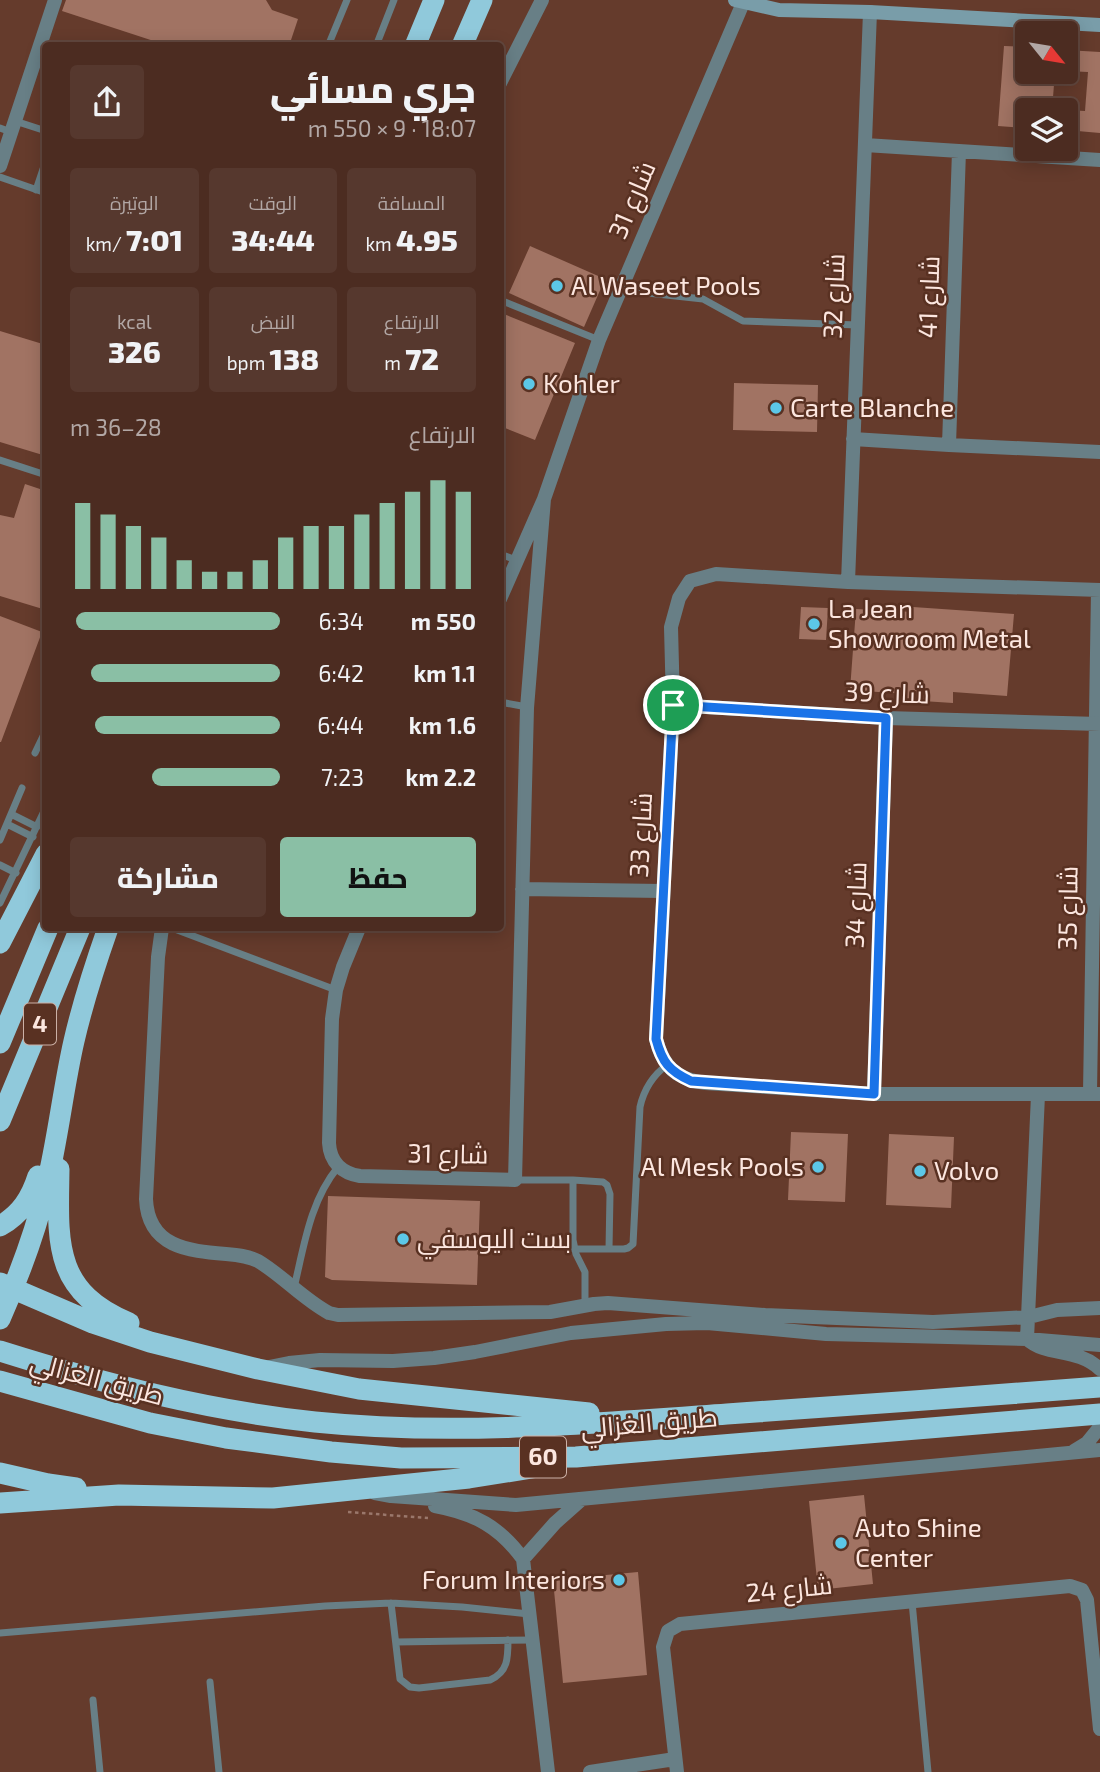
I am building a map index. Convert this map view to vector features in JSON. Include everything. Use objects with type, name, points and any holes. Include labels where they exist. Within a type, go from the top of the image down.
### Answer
[{"type":"highway","points":[[417,42],[434,0]]},
{"type":"highway","points":[[464,42],[482,0]]},
{"type":"highway","points":[[0,943],[42,862]]},
{"type":"highway","name":"4","points":[[0,1043],[47,931]]},
{"type":"highway","name":"4","points":[[0,1121],[79,931]]},
{"type":"highway","points":[[0,1319],[6,1286],[23,1265],[43,1201],[74,1041],[91,976],[107,931]]},
{"type":"highway","points":[[0,1226],[28,1202],[62,1108]]},
{"type":"highway","points":[[62,1108],[59,1180],[62,1252],[72,1278],[89,1300],[111,1315],[209,1356]]},
{"type":"highway","points":[[6,1286],[93,1323],[150,1342],[258,1369],[359,1389],[652,1419]]},
{"type":"highway","name":"طريق الغزالي","points":[[0,1352],[159,1397],[237,1412],[317,1422],[396,1427],[514,1428],[1093,1387]]},
{"type":"highway","name":"طريق الغزالي","points":[[0,1381],[150,1423],[226,1438],[401,1458],[576,1457],[1097,1419]]},
{"type":"highway","points":[[0,1503],[119,1495],[273,1498],[528,1470],[576,1457]]},
{"type":"highway","points":[[0,1473],[119,1495]]},
{"type":"street","points":[[0,166],[9,127],[55,0]]},
{"type":"street","points":[[504,75],[542,0]]},
{"type":"street","points":[[739,1],[779,9],[1100,25]]},
{"type":"street","name":"شارع 31","points":[[504,591],[544,499],[599,340],[739,1]]},
{"type":"street","name":"32 شارع","points":[[848,582],[870,12]]},
{"type":"street","points":[[865,145],[1100,160]]},
{"type":"street","name":"شارع 41","points":[[949,446],[959,151]]},
{"type":"street","points":[[853,439],[1100,452]]},
{"type":"street","name":"شارع 31","points":[[338,1167],[360,1176],[515,1180],[527,708],[544,499]]},
{"type":"street","name":"شارع 33","points":[[667,1065],[659,1053],[656,1039],[673,705],[671,627],[679,598],[690,581],[716,574],[848,582],[1099,590]]},
{"type":"street","name":"شارع 35","points":[[1095,1094],[1099,590]]},
{"type":"street","name":"شارع 39","points":[[673,705],[886,718],[1098,724]]},
{"type":"street","name":"شارع 34","points":[[874,1094],[886,718]]},
{"type":"street","points":[[523,889],[662,891]]},
{"type":"street","points":[[162,931],[146,1199],[148,1215],[160,1236],[176,1245],[196,1251],[249,1257],[325,1311],[338,1315],[550,1312],[608,1303],[765,1315],[920,1322],[1029,1317],[1057,1310],[1100,1308]]},
{"type":"street","points":[[338,1167],[331,1155],[329,1143],[332,1019],[336,990],[358,931]]},
{"type":"street","points":[[667,1065],[678,1075],[705,1083],[874,1094],[1095,1094]]},
{"type":"street","points":[[1027,1339],[1038,1095]]},
{"type":"street","points":[[258,1369],[320,1360],[434,1359],[571,1333],[666,1324],[707,1323],[826,1334],[1027,1339],[1100,1345]]},
{"type":"street","points":[[1027,1339],[1044,1348],[1085,1358],[1100,1369]]},
{"type":"street","points":[[1069,1453],[1087,1443],[1097,1419]]},
{"type":"street","points":[[352,1490],[391,1496],[516,1505],[1100,1450]]},
{"type":"street","points":[[391,1496],[479,1519],[500,1531],[523,1559],[548,1772]]},
{"type":"street","points":[[523,1559],[555,1523],[582,1499]]},
{"type":"street","name":"شارع 24","points":[[590,1772],[676,1765],[663,1647],[668,1631],[680,1625],[1070,1586],[1082,1590],[1087,1600],[1100,1722]]},
{"type":"lane","points":[[330,42],[347,0]]},
{"type":"lane","points":[[378,42],[394,0]]},
{"type":"lane","points":[[9,127],[42,131]]},
{"type":"lane","points":[[36,190],[42,172]]},
{"type":"lane","points":[[0,177],[42,192]]},
{"type":"lane","points":[[620,290],[703,299],[743,321],[858,325]]},
{"type":"lane","points":[[504,302],[599,340]]},
{"type":"lane","points":[[0,460],[42,474]]},
{"type":"lane","points":[[504,556],[517,561]]},
{"type":"lane","points":[[504,703],[527,708]]},
{"type":"lane","points":[[36,753],[42,739]]},
{"type":"lane","points":[[0,840],[22,788]]},
{"type":"lane","points":[[11,814],[37,827]]},
{"type":"lane","points":[[0,903],[42,816]]},
{"type":"lane","points":[[7,824],[33,837]]},
{"type":"lane","points":[[0,865],[16,873]]},
{"type":"lane","points":[[180,931],[336,990]]},
{"type":"lane","points":[[574,1249],[628,1248],[633,1244],[642,1096],[653,1077],[667,1065]]},
{"type":"lane","points":[[293,1288],[310,1220],[326,1182],[338,1167]]},
{"type":"lane","points":[[515,1180],[599,1181],[607,1185],[610,1189],[609,1249]]},
{"type":"lane","points":[[573,1180],[574,1249],[585,1272],[585,1306]]},
{"type":"lane","points":[[912,1602],[928,1772]]},
{"type":"lane","points":[[391,1603],[400,1679],[410,1687],[490,1680],[506,1667],[508,1640]]},
{"type":"lane","points":[[0,1633],[391,1603],[529,1614]]},
{"type":"lane","points":[[396,1642],[533,1640]]},
{"type":"lane","points":[[210,1682],[219,1772]]},
{"type":"lane","points":[[93,1700],[100,1772]]},
{"type":"path","points":[[348,1512],[439,1519]]},
{"type":"building","points":[[66,0],[266,0],[272,10],[298,19],[290,42],[157,42],[62,11]]},
{"type":"building","points":[[1004,46],[1015,46],[1015,84],[1054,84],[1053,98],[1015,98],[1015,127],[998,126]]},
{"type":"building","points":[[1078,51],[1100,52],[1100,133],[1078,131],[1078,111],[1085,111],[1088,72],[1078,72]]},
{"type":"building","name":"Al Waseet Pools","points":[[530,246],[605,279],[584,327],[509,293]]},
{"type":"building","name":"Kohler","points":[[504,314],[575,343],[535,440],[504,428]]},
{"type":"building","points":[[0,331],[42,344],[42,455],[0,442]]},
{"type":"building","name":"Carte Blanche","points":[[734,383],[818,385],[817,432],[733,430]]},
{"type":"building","points":[[25,484],[42,490],[42,609],[0,596],[0,515],[14,518]]},
{"type":"building","name":"La Jean Showroom Metal","points":[[801,607],[828,608],[826,640],[799,639]]},
{"type":"building","points":[[913,607],[1014,614],[1007,696],[953,692],[953,703],[907,700],[907,694],[850,690],[856,609],[913,612]]},
{"type":"building","points":[[0,616],[42,632],[1,742],[0,742]]},
{"type":"building","name":"Al Mesk Pools","points":[[791,1132],[848,1134],[845,1202],[788,1200]]},
{"type":"building","name":"Volvo","points":[[889,1134],[954,1137],[951,1208],[886,1205]]},
{"type":"building","name":"بست اليوسفي","points":[[328,1196],[480,1201],[477,1285],[332,1280],[325,1277]]},
{"type":"building","name":"Auto Shine Center","points":[[864,1495],[873,1584],[818,1590],[809,1501]]},
{"type":"building","points":[[638,1572],[647,1675],[563,1683],[553,1580]]},
{"type":"place","name":"Al Waseet Pools","points":[[557,286]]},
{"type":"place","name":"Kohler","points":[[529,384]]},
{"type":"place","name":"Carte Blanche","points":[[776,408]]},
{"type":"place","name":"La Jean Showroom Metal","points":[[814,624]]},
{"type":"place","name":"Al Mesk Pools","points":[[818,1167]]},
{"type":"place","name":"Volvo","points":[[920,1171]]},
{"type":"place","name":"بست اليوسفي","points":[[403,1239]]},
{"type":"place","name":"Auto Shine Center","points":[[841,1543]]},
{"type":"place","name":"Forum Interiors","points":[[619,1580]]},
{"type":"route","points":[[673,705],[886,718],[874,1094],[691,1081],[678,1075],[659,1053],[656,1039],[673,705]]}]
